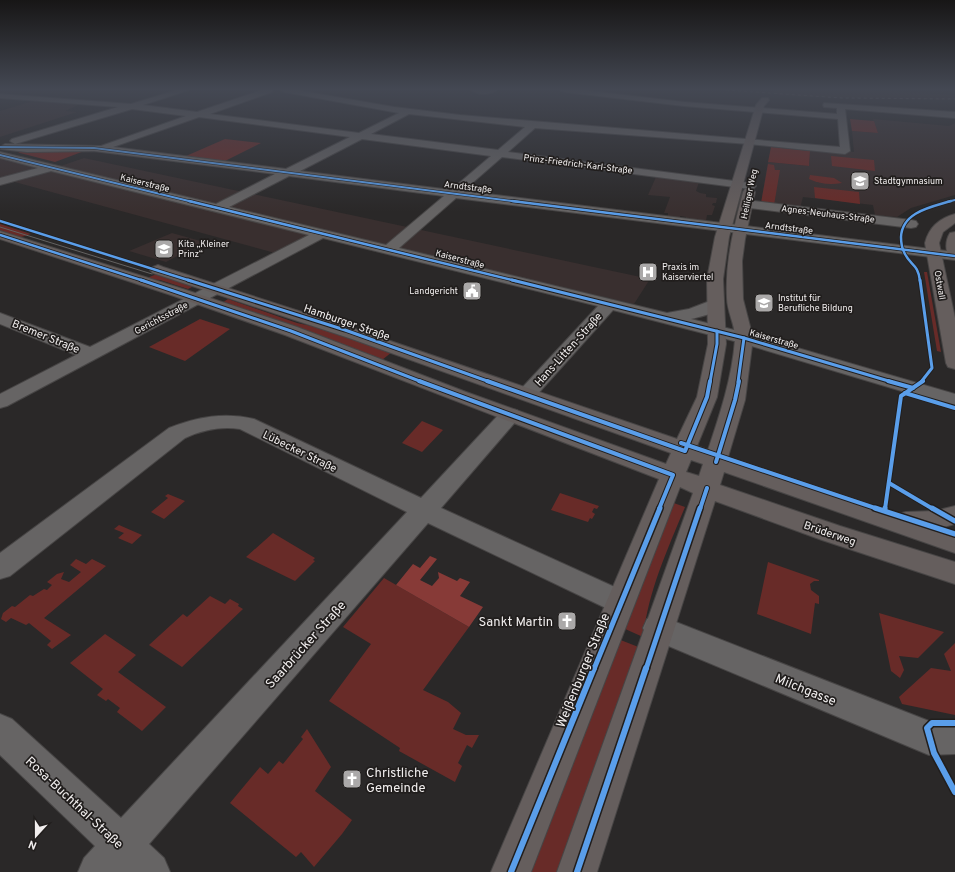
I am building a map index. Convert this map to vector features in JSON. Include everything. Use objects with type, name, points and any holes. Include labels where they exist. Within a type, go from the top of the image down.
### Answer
[{"type":"main road","name":"Heiliger Weg","points":[[717,331],[715,304],[716,275],[722,237],[736,184],[753,131]]},
{"type":"main road","name":"Heiliger Weg","points":[[757,155],[763,137]]},
{"type":"main road","name":"Heiliger Weg","points":[[744,338],[735,299],[735,261],[740,230],[751,182]]},
{"type":"main road","name":"Ostwall","points":[[955,218],[944,223],[933,234],[932,243],[955,363]]},
{"type":"main road","name":"Hamburger Straße","points":[[0,220],[345,330],[518,405]]},
{"type":"main road","name":"Hamburger Straße","points":[[0,235],[518,405],[711,475]]},
{"type":"main road","points":[[955,236],[953,246],[955,255]]},
{"type":"main road","name":"Weißenburger Straße","points":[[511,872],[620,602],[707,397],[718,344],[717,331]]},
{"type":"main road","points":[[576,872],[625,732],[658,628],[711,475],[735,400],[744,338]]},
{"type":"main road","points":[[711,475],[871,515],[955,543]]},
{"type":"main road","name":"Brüderweg","points":[[711,475],[831,533],[955,573]]},
{"type":"main road","points":[[871,515],[915,522],[935,520],[955,515]]},
{"type":"street","points":[[0,146],[50,131]]},
{"type":"street","points":[[0,182],[50,167],[152,131]]},
{"type":"street","name":"Prinz-Friedrich-Karl-Straße","points":[[318,131],[736,184],[751,182]]},
{"type":"street","points":[[216,208],[370,131]]},
{"type":"street","points":[[390,250],[527,131]]},
{"type":"street","points":[[610,131],[750,141],[763,137],[846,151],[844,131]]},
{"type":"street","name":"Arndtstraße","points":[[0,146],[15,148],[68,147],[101,149],[740,230],[955,255]]},
{"type":"street","name":"Kaiserstraße","points":[[0,155],[661,316],[744,338],[955,401]]},
{"type":"street","name":"Agnes-Neuhaus-Straße","points":[[746,204],[911,224]]},
{"type":"street","name":"Gerichtsstraße","points":[[0,402],[322,233]]},
{"type":"street","name":"Hans-Litten-Straße","points":[[518,405],[609,304]]},
{"type":"street","points":[[661,316],[690,315],[715,304]]},
{"type":"street","name":"Bremer Straße","points":[[0,318],[91,354]]},
{"type":"street","name":"Saarbrücker Straße","points":[[98,872],[240,716],[518,405]]},
{"type":"street","name":"Lübecker Straße","points":[[0,568],[177,433],[192,426],[220,421],[246,424],[620,602]]},
{"type":"street","name":"Milchgasse","points":[[658,628],[929,738],[955,737]]},
{"type":"street","name":"Rosa-Buchthal-Straße","points":[[0,731],[150,872]]},
{"type":"shaded area","points":[[0,131],[19,131],[0,137]]},
{"type":"shaded area","name":"Stadtgymnasium","points":[[852,131],[878,133],[877,131],[955,131],[955,195],[911,208],[897,217],[875,215],[873,205],[803,197],[800,208],[761,203],[768,162],[809,166],[810,151],[812,147],[854,152]]},
{"type":"shaded area","points":[[852,131],[877,131],[878,133]]},
{"type":"shaded area","points":[[225,139],[261,143],[225,161],[186,156]]},
{"type":"shaded area","points":[[771,147],[810,151],[809,166],[768,162]]},
{"type":"shaded area","points":[[19,150],[87,150],[55,162],[20,153],[18,152]]},
{"type":"shaded area","points":[[831,156],[874,160],[875,171],[832,166]]},
{"type":"shaded area","points":[[0,158],[49,170],[84,158],[650,279],[634,304],[318,230],[275,253],[0,178]]},
{"type":"shaded area","points":[[768,164],[774,165],[775,170],[780,170],[774,205],[761,203]]},
{"type":"shaded area","points":[[810,175],[834,178],[842,183],[829,184],[817,182],[809,179]]},
{"type":"shaded area","points":[[656,177],[699,182],[696,191],[706,194],[706,197],[717,198],[716,203],[713,203],[712,205],[715,206],[712,215],[707,215],[706,221],[680,216],[680,218],[668,216],[668,213],[664,213],[670,197],[648,195]]},
{"type":"shaded area","points":[[814,187],[859,192],[860,204],[815,198]]},
{"type":"shaded area","points":[[0,224],[31,234],[18,238],[0,233]]},
{"type":"shaded area","name":"Kita „Kleiner Prinz“","points":[[172,233],[204,242],[166,262],[129,251]]},
{"type":"shaded area","points":[[924,272],[927,272],[941,352],[937,351]]},
{"type":"shaded area","points":[[159,273],[196,285],[188,289],[160,280],[147,278]]},
{"type":"shaded area","points":[[228,299],[297,323],[326,329],[392,352],[382,360],[222,303]]},
{"type":"shaded area","points":[[200,319],[230,329],[185,361],[149,347]]},
{"type":"shaded area","points":[[422,421],[443,430],[422,452],[402,443]]},
{"type":"shaded area","points":[[560,493],[599,506],[597,509],[594,508],[592,512],[595,514],[592,519],[590,518],[588,522],[551,510]]},
{"type":"shaded area","points":[[168,494],[185,501],[164,519],[151,512],[168,498],[165,496]]},
{"type":"shaded area","points":[[671,502],[685,507],[654,586],[643,637],[623,628]]},
{"type":"shaded area","points":[[119,525],[142,535],[132,544],[118,538],[124,533],[114,529]]},
{"type":"shaded area","points":[[273,533],[315,558],[313,560],[315,561],[295,581],[246,557]]},
{"type":"shaded area","points":[[430,556],[437,559],[420,580],[432,586],[439,578],[438,572],[457,581],[460,578],[470,582],[460,596],[483,607],[469,627],[396,585],[413,564],[420,568]]},
{"type":"shaded area","points":[[76,559],[86,564],[92,559],[106,566],[44,618],[71,635],[52,649],[47,645],[51,641],[29,623],[26,625],[11,618],[6,622],[1,619],[3,613],[12,606],[15,607],[30,595],[33,596],[44,589],[47,590],[52,585],[47,582],[57,574],[64,572],[61,579],[69,582],[81,572],[70,565]]},
{"type":"shaded area","points":[[768,562],[819,580],[810,584],[811,590],[819,596],[819,604],[815,603],[811,634],[757,614]]},
{"type":"shaded area","points":[[384,578],[469,627],[423,690],[448,702],[461,713],[453,729],[466,735],[479,735],[472,748],[467,745],[458,763],[462,766],[455,782],[399,751],[400,748],[329,701],[371,644],[343,627]]},
{"type":"shaded area","points":[[210,596],[225,604],[230,599],[239,604],[238,606],[243,609],[182,667],[149,645],[183,614],[187,617]]},
{"type":"shaded area","points":[[879,613],[944,632],[918,658],[899,656],[904,670],[900,678],[891,671]]},
{"type":"shaded area","points":[[105,634],[136,655],[118,672],[166,707],[142,731],[117,712],[120,708],[108,699],[106,701],[97,695],[103,689],[70,663]]},
{"type":"shaded area","points":[[618,639],[641,648],[560,872],[525,872]]},
{"type":"shaded area","points":[[955,643],[955,715],[902,704],[899,697],[931,668],[951,671],[944,654]]},
{"type":"shaded area","points":[[307,729],[331,767],[315,791],[352,820],[314,867],[301,852],[296,857],[230,803],[260,767],[268,774],[279,761],[283,764],[303,739],[301,737]]},
{"type":"tram line","points":[[0,227],[152,274]]},
{"type":"cycle path","points":[[0,147],[94,148],[754,232],[955,256]]},
{"type":"cycle path","points":[[0,155],[670,319],[744,338],[913,388]]},
{"type":"cycle path","points":[[885,510],[901,396],[922,381],[932,368],[919,272],[904,253],[902,248],[902,231],[905,224],[916,213],[955,200]]},
{"type":"cycle path","points":[[0,221],[345,330],[685,451],[707,397],[717,344],[717,331]]},
{"type":"cycle path","points":[[0,235],[177,292],[291,331],[459,396],[673,475],[511,872]]},
{"type":"cycle path","points":[[716,462],[735,400],[744,338]]},
{"type":"cycle path","points":[[905,393],[955,408]]},
{"type":"cycle path","points":[[681,443],[955,534]]},
{"type":"cycle path","points":[[889,483],[955,521]]},
{"type":"cycle path","points":[[577,872],[707,488]]},
{"type":"cycle path","points":[[955,723],[932,723],[927,728],[934,753],[955,792]]},
{"type":"place","name":"Stadtgymnasium","points":[[860,181]]},
{"type":"place","name":"Kita „Kleiner Prinz“","points":[[164,249]]},
{"type":"place","name":"Praxis im Kaiserviertel","points":[[648,272]]},
{"type":"place","name":"Landgericht","points":[[472,291]]},
{"type":"place","name":"Institut für Berufliche Bildung","points":[[764,303]]},
{"type":"place","name":"Sankt Martin","points":[[567,621]]},
{"type":"place","name":"Christliche Gemeinde","points":[[352,779]]}]
